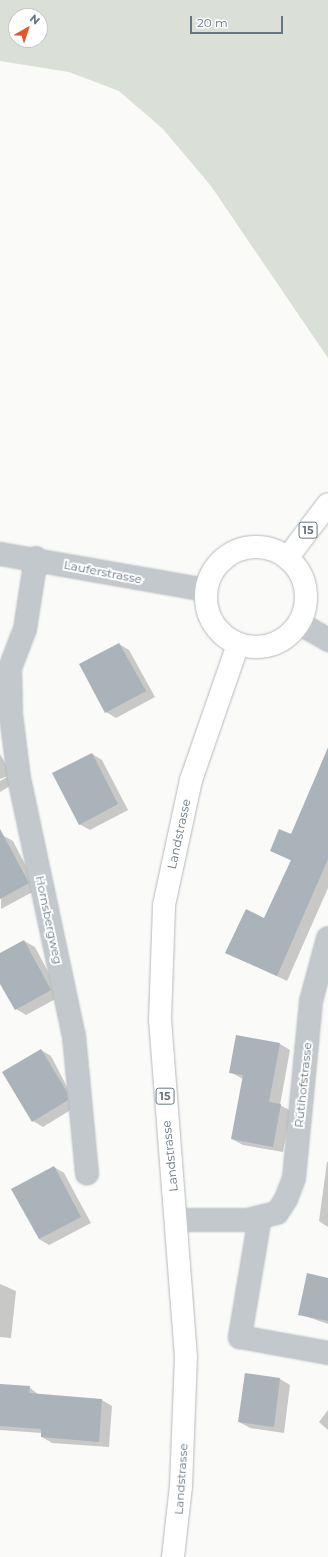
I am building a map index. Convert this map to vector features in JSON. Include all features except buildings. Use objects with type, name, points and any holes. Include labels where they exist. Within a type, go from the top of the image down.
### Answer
[{"type":"main road","name":"15","points":[[288,557],[328,504]]},
{"type":"main road","points":[[264,547],[288,557],[300,572],[306,592],[299,623],[288,636],[270,645],[238,644],[224,635],[210,617],[206,590],[217,565],[235,551],[264,547]]},
{"type":"main road","name":"Landstrasse","points":[[173,1557],[186,1398],[176,1220],[160,1020],[164,905],[191,780],[238,644]]},
{"type":"street","name":"Lauferstrasse","points":[[0,554],[36,558],[206,590]]},
{"type":"street","name":"Hornsbergweg","points":[[36,558],[25,629],[5,670],[19,778],[74,1036],[87,1173]]},
{"type":"street","points":[[299,623],[328,640]]},
{"type":"street","name":"Rütihofstrasse","points":[[176,1220],[260,1217],[277,1213],[294,1178],[311,1001],[328,938]]},
{"type":"street","points":[[260,1217],[240,1338],[328,1354]]},
{"type":"shaded area","points":[[0,0],[328,0],[328,358],[211,186],[163,129],[119,91],[69,72],[0,61]]}]
